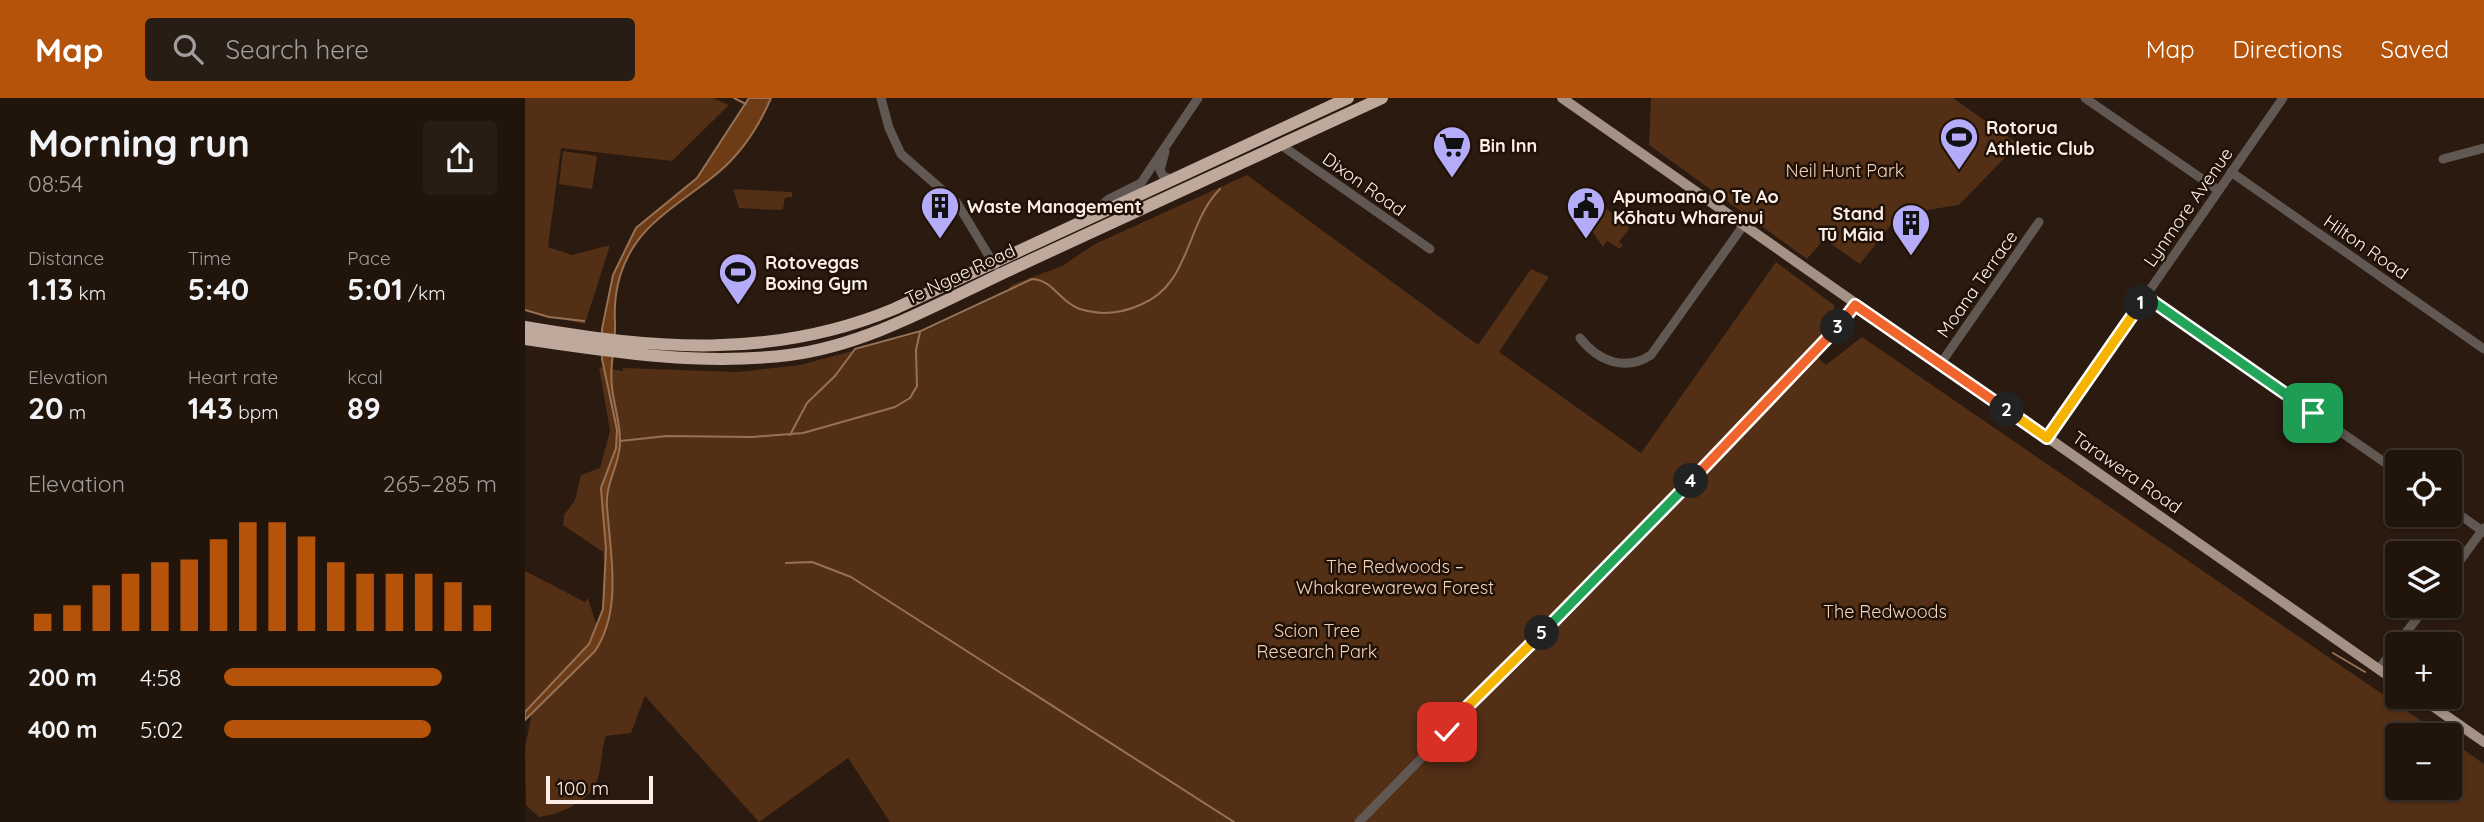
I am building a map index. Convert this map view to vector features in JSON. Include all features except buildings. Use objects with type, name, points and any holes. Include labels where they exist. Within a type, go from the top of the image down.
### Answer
[{"type":"highway","name":"Te Ngae Road","points":[[525,339],[589,342],[717,360],[791,355],[851,340],[996,269],[1083,222],[1348,98]]},
{"type":"highway","name":"Te Ngae Road","points":[[631,347],[752,345],[817,336],[858,324],[996,269],[1382,98]]},
{"type":"highway","name":"Te Ngae Road","points":[[525,327],[589,342]]},
{"type":"highway","points":[[706,346],[717,360]]},
{"type":"main road","name":"Tarawera Road","points":[[1562,98],[2385,673]]},
{"type":"main road","points":[[2437,709],[2484,742]]},
{"type":"street","points":[[881,98],[889,128],[901,154],[957,203],[996,269]]},
{"type":"street","points":[[1083,222],[1094,209],[1140,183],[1198,98]]},
{"type":"street","points":[[2085,98],[2218,190]]},
{"type":"street","name":"Lynmore Avenue","points":[[2047,438],[2283,98]]},
{"type":"street","points":[[1168,144],[1160,170],[1163,176],[1173,180]]},
{"type":"street","name":"Dixon Road","points":[[1281,145],[1430,248]]},
{"type":"street","points":[[2443,159],[2484,148]]},
{"type":"street","name":"Hilton Road","points":[[2231,172],[2484,349]]},
{"type":"street","name":"Moana Terrace","points":[[1941,363],[2039,222]]},
{"type":"street","points":[[1580,338],[1603,358],[1621,364],[1633,363],[1651,355],[1743,226]]},
{"type":"street","points":[[2145,296],[2385,463]]},
{"type":"street","points":[[1359,822],[1473,709],[1499,678],[1816,351],[1855,305]]},
{"type":"street","points":[[2462,516],[2483,530],[2462,558]]},
{"type":"street","points":[[2379,669],[2417,618]]},
{"type":"green space","points":[[525,98],[713,98],[729,105],[672,161],[561,148],[548,247],[572,255],[610,245],[585,324],[525,311]]},
{"type":"green space","name":"Neil Hunt Park","points":[[1651,98],[1953,98],[2018,144],[1959,205],[1927,210],[1905,207],[1860,264],[1824,239],[1807,259],[1649,145]]},
{"type":"green space","points":[[563,151],[597,156],[592,189],[559,184]]},
{"type":"green space","name":"The Redwoods – Whakarewarewa Forest","points":[[1247,175],[1478,345],[1531,269],[1549,277],[1499,352],[1641,453],[1776,262],[1834,305],[1835,315],[1811,351],[1826,365],[1862,337],[2385,696],[2385,709],[2404,709],[2425,723],[2385,723],[2385,800],[2462,800],[2462,748],[2484,764],[2484,822],[890,822],[848,758],[759,822],[645,696],[631,733],[606,736],[598,779],[585,797],[563,811],[539,817],[526,805],[525,748],[532,712],[525,717],[525,571],[585,602],[588,598],[600,636],[608,599],[603,552],[563,525],[564,515],[575,500],[581,475],[600,468],[610,431],[599,367],[623,371],[623,368],[738,372],[800,365],[923,332],[1007,292],[1011,285],[1062,266],[1095,244]]},
{"type":"green space","points":[[733,189],[792,192],[792,197],[785,198],[783,209],[779,210],[739,208]]},
{"type":"green space","points":[[1585,194],[1626,223],[1629,229],[1619,242],[1623,245],[1620,249],[1607,241],[1603,247],[1590,228],[1592,216],[1576,205]]},
{"type":"shaded area","points":[[749,98],[771,98],[750,138],[720,171],[648,228],[627,258],[620,276],[615,300],[611,379],[620,444],[607,498],[613,580],[609,617],[604,635],[595,651],[525,720],[525,712],[589,644],[603,609],[606,549],[601,488],[616,448],[617,430],[602,359],[602,329],[613,275],[636,228],[697,178]]},
{"type":"waterway","points":[[734,98],[746,104]]},
{"type":"waterway","points":[[790,435],[807,403],[835,376],[855,349],[921,331],[1032,279],[1049,285],[1075,307],[1095,312],[1127,310],[1157,296],[1178,269],[1200,219],[1220,189]]},
{"type":"waterway","points":[[525,310],[549,317],[584,321]]},
{"type":"waterway","points":[[620,441],[667,436],[752,437],[803,433],[895,407],[910,398],[917,386],[916,350],[920,332]]},
{"type":"waterway","points":[[786,563],[812,562],[851,577],[1234,822]]},
{"type":"waterway","points":[[2333,653],[2365,672]]},
{"type":"place","name":"Rotorua Athletic Club","points":[[1959,171]]},
{"type":"place","name":"Bin Inn","points":[[1452,179]]},
{"type":"place","name":"Waste Management","points":[[940,240]]},
{"type":"place","name":"Apumoana O Te Ao Kōhatu Wharenui","points":[[1586,240]]},
{"type":"place","name":"Stand Tū Māia","points":[[1911,257]]},
{"type":"place","name":"Rotovegas Boxing Gym","points":[[738,306]]},
{"type":"route","points":[[1447,732],[1454,720],[1487,686],[1499,678],[1816,351],[1855,305],[2047,438],[2145,296],[2313,413]]},
{"type":"park label","name":"The Redwoods","points":[[1885,611]]},
{"type":"park label","name":"Scion Tree Research Park","points":[[1317,640]]}]
